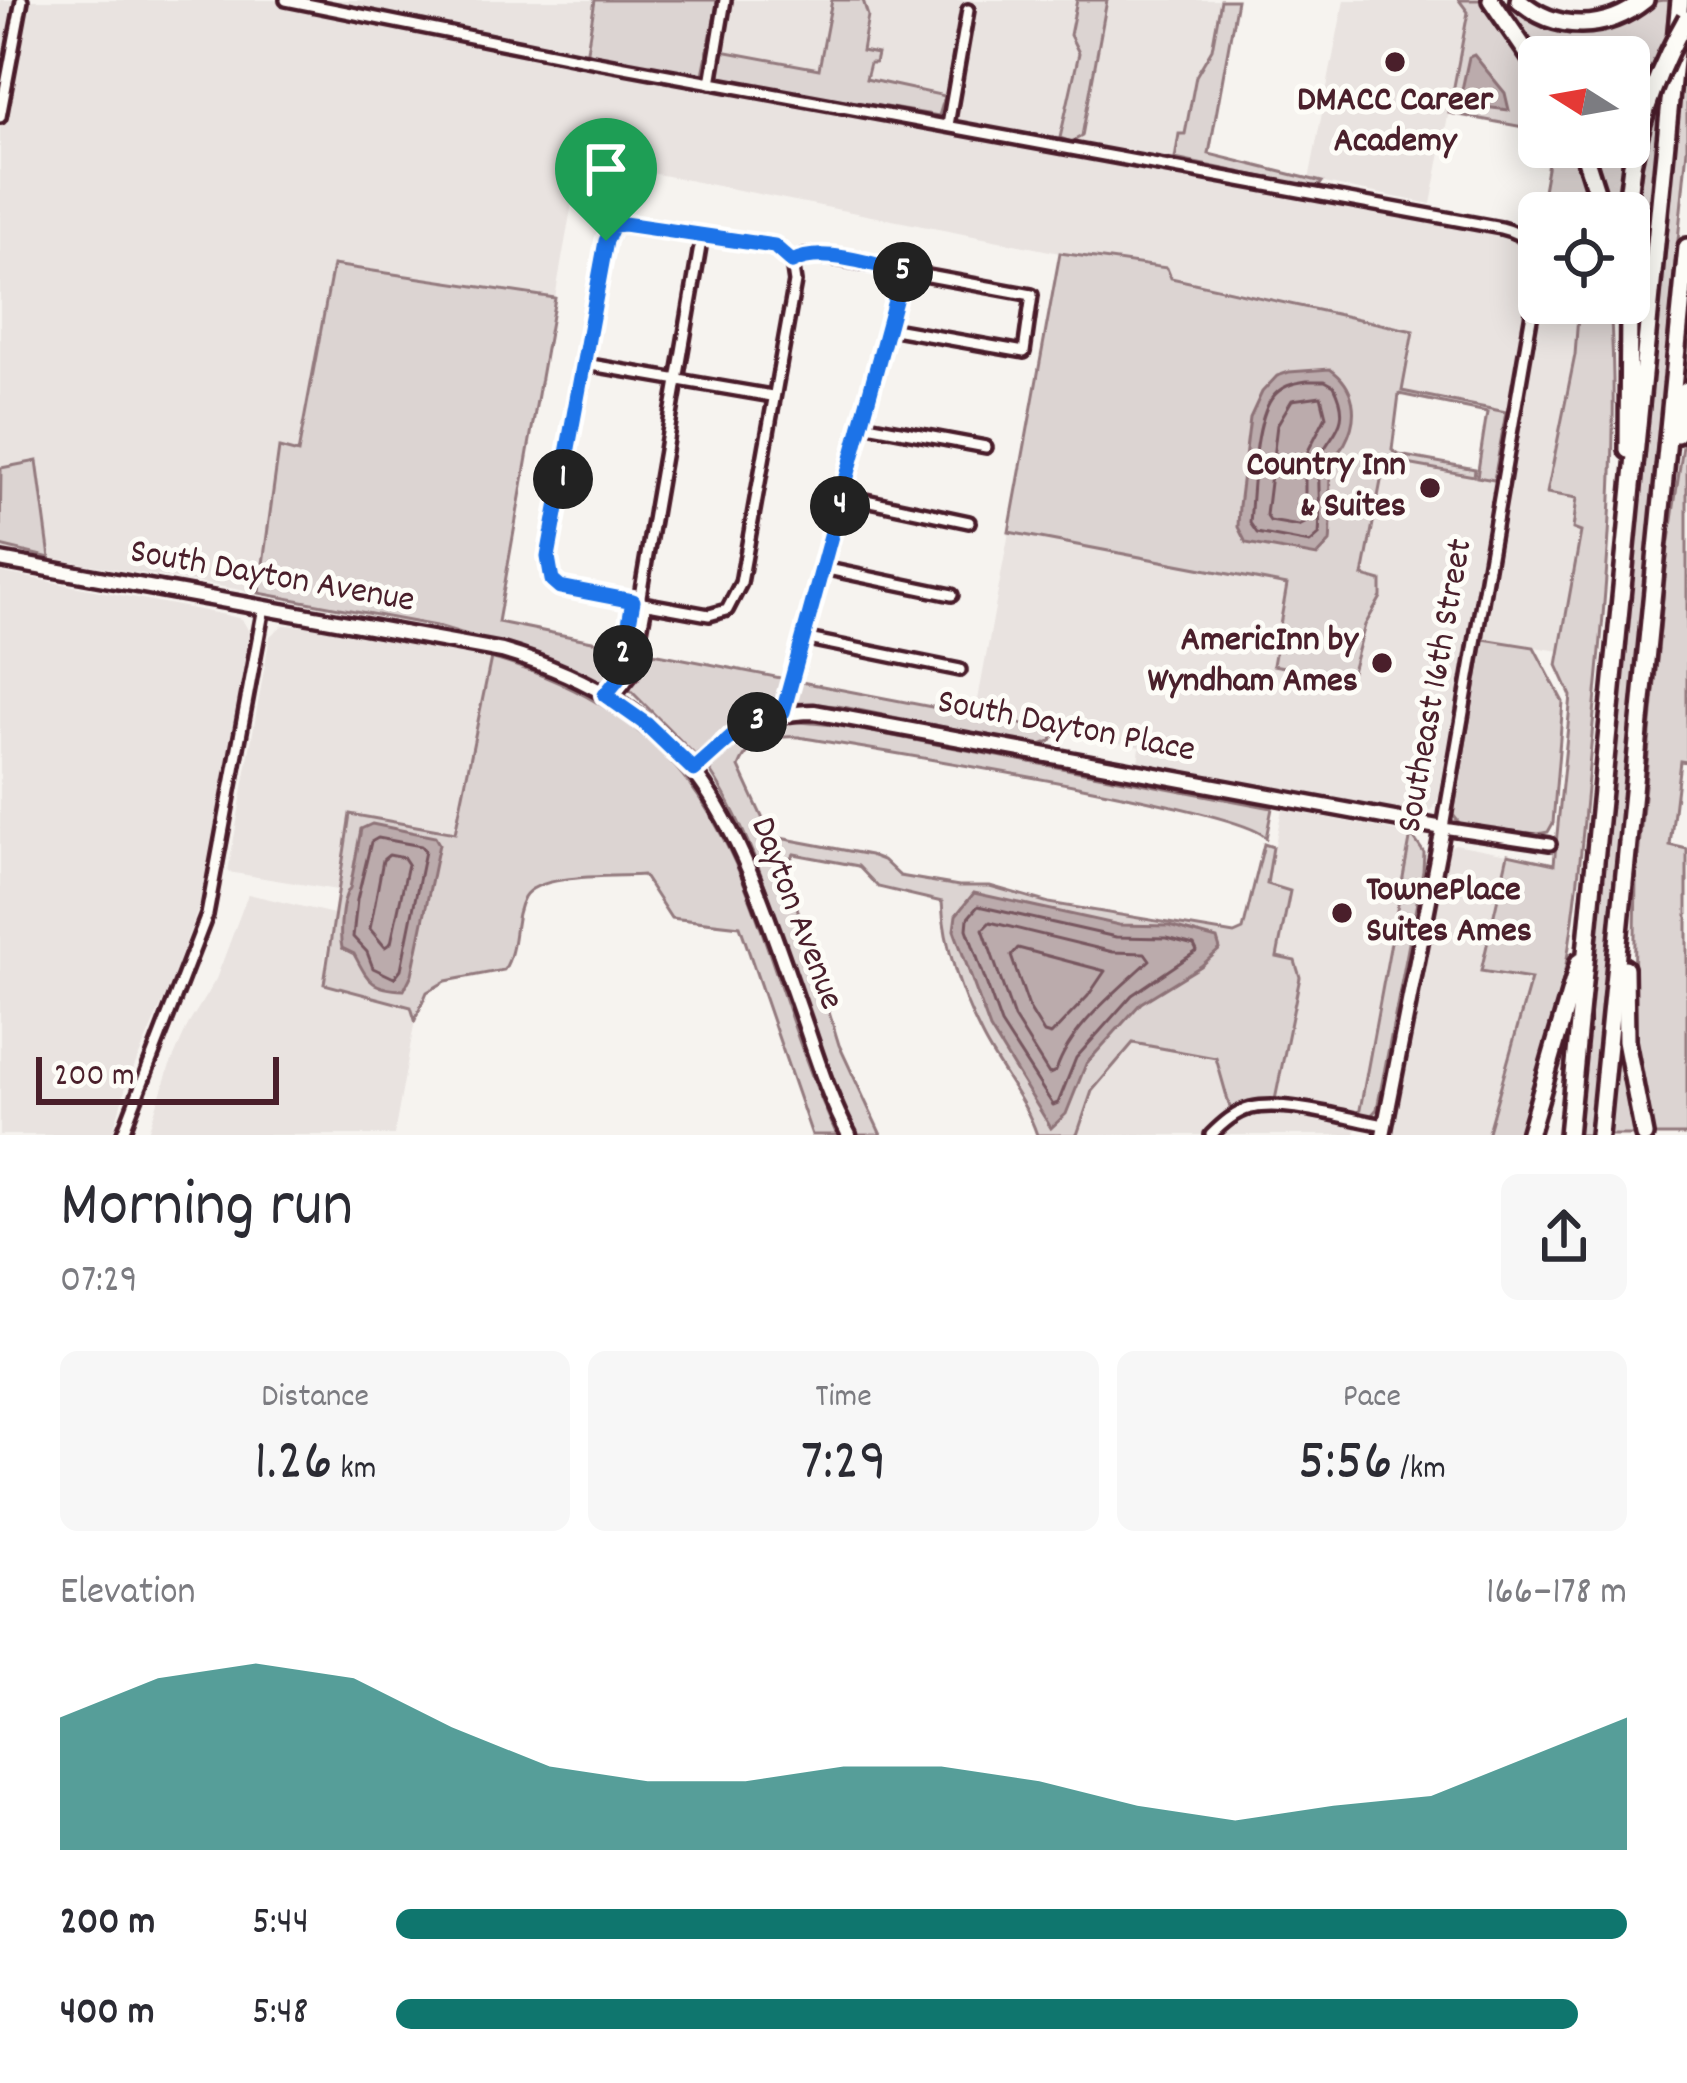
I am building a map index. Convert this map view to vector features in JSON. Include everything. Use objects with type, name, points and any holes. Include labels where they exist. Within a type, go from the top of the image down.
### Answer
[{"type":"highway","points":[[1491,0],[1518,39]]},
{"type":"highway","points":[[1519,0],[1553,20],[1580,24],[1619,17],[1645,0]]},
{"type":"highway","points":[[1568,1135],[1680,0]]},
{"type":"highway","points":[[1629,192],[1638,130],[1659,70],[1687,18]]},
{"type":"highway","points":[[1599,1135],[1687,247]]},
{"type":"highway","points":[[1620,324],[1629,422]]},
{"type":"highway","points":[[1621,605],[1629,324]]},
{"type":"highway","points":[[1651,609],[1687,390]]},
{"type":"highway","points":[[1629,833],[1626,1041],[1644,1135]]},
{"type":"highway","points":[[1529,1135],[1586,943]]},
{"type":"main road","name":"South Dayton Avenue","points":[[0,560],[458,642],[532,660]]},
{"type":"main road","name":"Dayton Avenue","points":[[532,660],[608,697],[646,724],[694,770],[730,824],[751,869],[828,1089],[849,1135]]},
{"type":"main road","name":"South Dayton Place","points":[[783,712],[833,715],[1443,828]]},
{"type":"main road","points":[[694,770],[731,737],[783,712]]},
{"type":"main road","name":"Southeast 16th Street","points":[[1384,1130],[1443,828]]},
{"type":"street","points":[[0,117],[22,0]]},
{"type":"street","points":[[286,0],[948,125],[968,10]]},
{"type":"street","points":[[711,83],[725,0]]},
{"type":"street","name":"Southeast 16th Street","points":[[948,125],[1501,228],[1533,246],[1539,272],[1443,828]]},
{"type":"street","points":[[613,225],[702,235],[774,246],[792,262],[795,282],[741,583],[727,610],[710,615],[560,587],[552,580],[548,557],[606,241],[613,225]]},
{"type":"street","points":[[608,697],[619,678],[639,602],[702,235]]},
{"type":"street","points":[[792,262],[820,256],[1032,295],[1024,352],[888,328]]},
{"type":"street","points":[[783,712],[903,271]]},
{"type":"street","points":[[585,364],[772,396]]},
{"type":"street","points":[[862,424],[986,447]]},
{"type":"street","points":[[842,495],[969,523]]},
{"type":"street","points":[[823,568],[952,595]]},
{"type":"street","points":[[122,1135],[207,915],[265,607]]},
{"type":"street","points":[[803,638],[960,670]]},
{"type":"street","points":[[1443,828],[1550,844]]},
{"type":"street","points":[[1211,1135],[1230,1118],[1253,1107],[1288,1108],[1384,1130]]},
{"type":"shaded area","points":[[0,0],[1076,0],[1106,5],[1107,0],[1227,0],[1188,176],[1518,241],[1521,324],[1506,412],[1401,391],[1412,331],[1170,278],[1166,268],[1060,253],[580,159],[555,298],[333,266],[298,454],[279,449],[259,593],[50,558],[37,462],[2,468],[0,475]]},
{"type":"shaded area","points":[[595,0],[718,0],[703,74],[586,57]]},
{"type":"shaded area","points":[[832,0],[863,0],[868,16],[862,51],[877,54],[866,79],[945,96],[939,116],[723,80],[719,72],[722,51],[819,69]]},
{"type":"shaded area","points":[[1077,0],[1107,0],[1082,136],[1071,142],[1060,138],[1079,53],[1070,35]]},
{"type":"shaded area","points":[[1221,0],[1237,0],[1209,154],[1322,182],[1320,185],[1175,159],[1196,76],[1212,49]]},
{"type":"shaded area","name":"DMACC Career Academy","points":[[1344,0],[1459,0],[1468,12],[1431,204],[1309,180]]},
{"type":"shaded area","points":[[1459,0],[1482,0],[1518,52],[1518,126],[1449,113],[1468,12]]},
{"type":"shaded area","points":[[1496,0],[1546,26],[1566,29],[1669,0],[1666,42],[1650,76],[1650,36],[1523,36]]},
{"type":"shaded area","points":[[1687,18],[1687,149],[1590,1135],[1576,1135]]},
{"type":"shaded area","points":[[1664,79],[1650,251],[1650,192],[1639,192],[1642,168],[1650,168],[1653,115]]},
{"type":"shaded area","points":[[1547,168],[1581,168],[1589,192],[1543,192]]},
{"type":"shaded area","points":[[1595,168],[1625,168],[1622,192],[1603,192]]},
{"type":"shaded area","points":[[1060,253],[1167,268],[1171,278],[1413,331],[1402,391],[1506,412],[1494,480],[1477,477],[1487,412],[1399,394],[1392,450],[1475,469],[1474,476],[1385,460],[1363,576],[1381,581],[1381,597],[1365,625],[1350,679],[1273,665],[1287,585],[1009,532]]},
{"type":"shaded area","points":[[333,265],[555,298],[498,622],[617,646],[608,683],[600,685],[540,656],[441,627],[259,593],[279,448],[298,453]]},
{"type":"shaded area","points":[[1536,324],[1577,324],[1548,492],[1577,498],[1574,518],[1582,531],[1560,651],[1467,637],[1439,797],[1432,810],[1421,816],[1138,762],[1140,747],[975,716],[1009,532],[1287,585],[1350,679],[1365,625],[1381,597],[1363,577],[1385,459],[1508,482]]},
{"type":"shaded area","points":[[1577,324],[1611,324],[1613,454],[1608,553],[1579,868],[1562,990],[1522,1135],[1487,1135],[1531,979],[1481,971],[1508,854],[1554,864],[1571,696],[1557,665],[1581,532],[1573,529],[1577,498],[1547,493]]},
{"type":"shaded area","points":[[1637,324],[1644,324],[1642,349],[1637,349]]},
{"type":"shaded area","points":[[1687,419],[1687,762],[1680,761],[1670,845],[1687,849],[1687,1135],[1649,1135],[1633,1053],[1636,879],[1668,547]]},
{"type":"shaded area","points":[[37,461],[50,558],[0,546],[1,468]]},
{"type":"shaded area","points":[[0,572],[242,619],[253,639],[206,888],[127,1083],[112,1135],[0,1135]]},
{"type":"shaded area","points":[[283,625],[491,658],[456,833],[350,814],[337,890],[228,872],[270,636]]},
{"type":"shaded area","points":[[1483,639],[1534,647],[1563,702],[1553,823],[1548,832],[1461,825],[1453,815]]},
{"type":"shaded area","points":[[643,651],[786,679],[771,707],[744,717],[695,755],[628,688],[639,675]]},
{"type":"shaded area","points":[[491,658],[579,692],[644,736],[692,787],[727,846],[755,911],[837,1135],[812,1135],[740,926],[671,918],[643,875],[561,880],[532,889],[520,906],[504,970],[446,981],[427,992],[415,1020],[411,1007],[324,984],[350,814],[455,833]]},
{"type":"shaded area","points":[[796,681],[1057,731],[1051,741],[1039,746],[838,706],[797,703],[793,697]]},
{"type":"shaded area","points":[[788,721],[835,725],[1272,808],[1266,838],[1243,825],[1126,796],[799,737],[763,742],[749,751],[739,767],[775,837],[870,855],[900,876],[990,886],[1049,903],[1234,934],[1243,930],[1264,844],[1273,847],[1267,884],[1290,891],[1277,957],[1295,961],[1300,977],[1275,1100],[1231,1111],[1216,1058],[1133,1043],[1092,1091],[1077,1135],[1037,1135],[968,1005],[950,953],[942,902],[878,887],[858,866],[794,854],[786,865],[789,881],[839,1045],[881,1135],[855,1135],[816,1045],[755,858],[710,771],[723,752],[743,738]]},
{"type":"shaded area","points":[[1282,809],[1411,834],[1355,1135],[1219,1135],[1249,1115],[1273,1111],[1300,977],[1295,961],[1277,958],[1267,885]]},
{"type":"shaded area","points":[[1411,834],[1424,853],[1423,871],[1377,1109],[1370,1117],[1359,1115]]},
{"type":"shaded area","points":[[1455,844],[1508,854],[1481,970],[1531,978],[1487,1135],[1391,1135],[1447,849]]},
{"type":"shaded area","points":[[248,894],[334,914],[324,966],[411,1007],[415,1020],[394,1135],[147,1135],[169,1068],[216,979]]},
{"type":"shaded area","points":[[1620,1019],[1624,1076],[1637,1135],[1606,1135]]},
{"type":"shaded area","points":[[1133,1043],[1216,1058],[1231,1111],[1205,1135],[1077,1135],[1092,1091]]},
{"type":"water","points":[[1474,55],[1505,93],[1509,110],[1460,99],[1469,57]]},
{"type":"water","points":[[1330,369],[1350,393],[1353,412],[1350,432],[1331,466],[1330,542],[1317,556],[1246,543],[1238,527],[1239,506],[1250,418],[1262,392],[1277,376]]},
{"type":"water","points":[[372,824],[435,837],[439,844],[412,974],[404,990],[372,981],[354,954],[342,948],[343,908],[361,829]]},
{"type":"water","points":[[974,893],[1119,925],[1169,926],[1217,939],[1220,949],[1141,1003],[1086,1064],[1066,1114],[1051,1128],[990,1029],[954,930],[956,915]]},
{"type":"place","name":"DMACC Career Academy","points":[[1395,62]]},
{"type":"place","name":"Country Inn & Suites","points":[[1430,488]]},
{"type":"place","name":"AmericInn by Wyndham Ames","points":[[1382,663]]},
{"type":"place","name":"TownePlace Suites Ames","points":[[1342,913]]},
{"type":"route","points":[[624,224],[774,246],[792,262],[820,256],[903,271],[783,712],[731,737],[694,770],[646,724],[605,695],[619,678],[633,601],[560,587],[552,580],[548,557],[606,241],[613,225],[624,224]]}]
